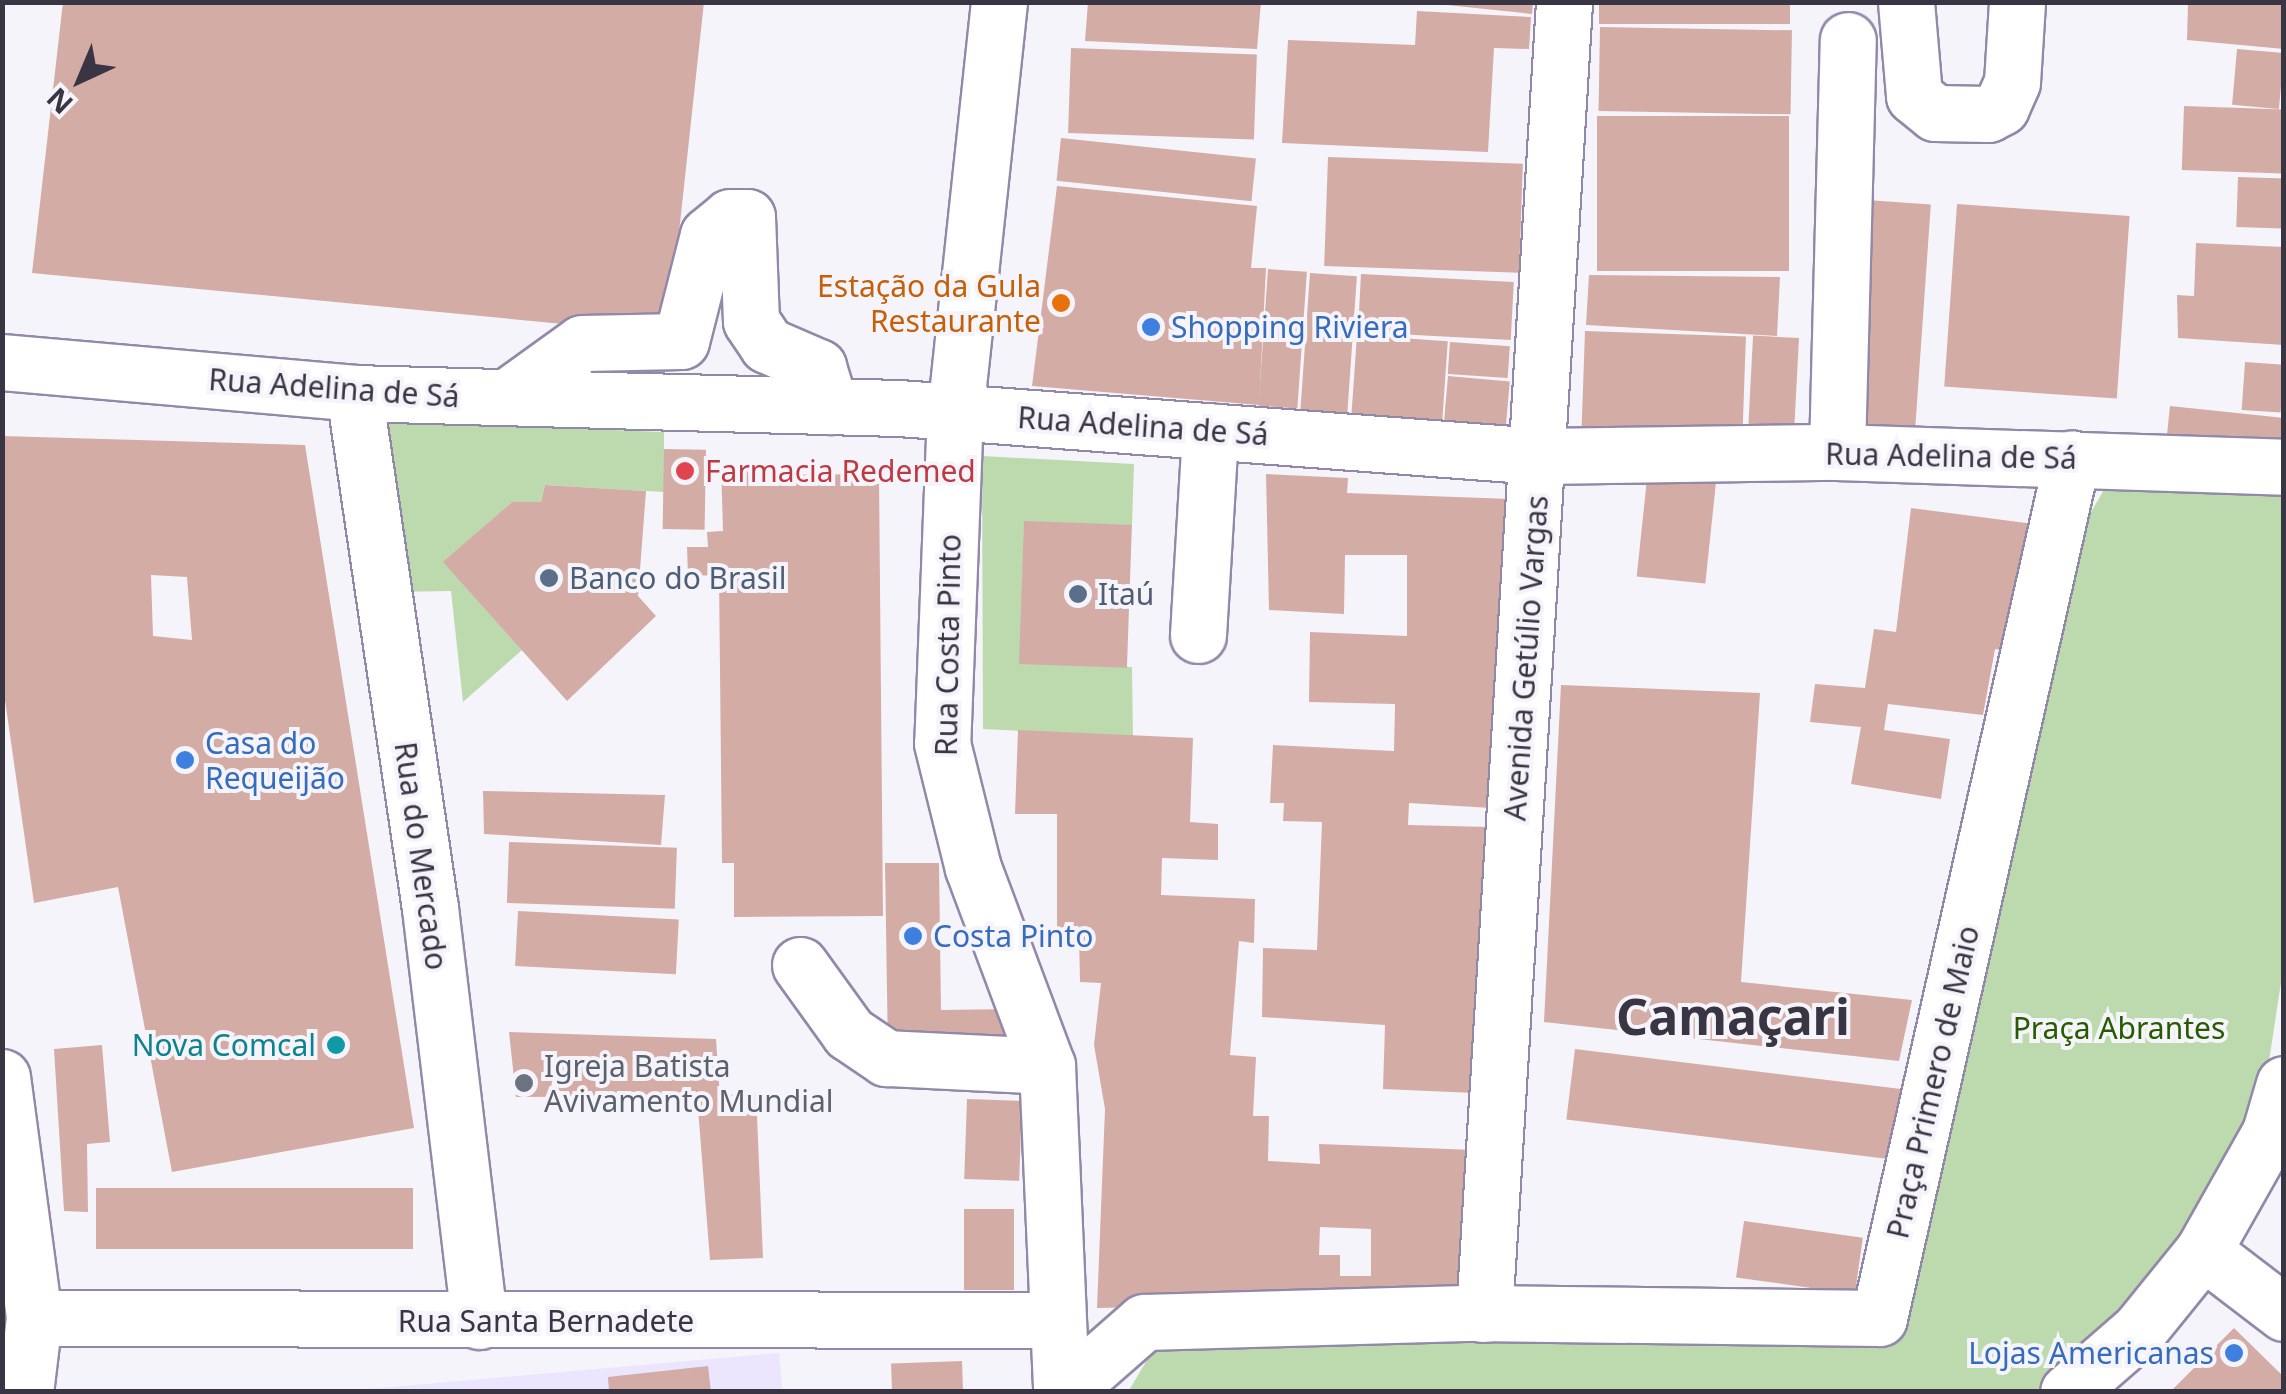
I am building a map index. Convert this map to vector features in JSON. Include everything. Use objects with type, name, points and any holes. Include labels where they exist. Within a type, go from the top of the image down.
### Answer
[{"type":"street","name":"Rua Costa Pinto","points":[[999,2],[955,411],[942,743],[972,868],[1047,1066],[1063,1392]]},
{"type":"street","name":"Avenida Getúlio Vargas","points":[[1484,1314],[1564,2]]},
{"type":"street","points":[[1906,2],[1914,96],[1935,112],[1988,114],[2001,107],[2012,82],[2017,2]]},
{"type":"street","points":[[1837,452],[1848,40]]},
{"type":"street","points":[[508,398],[582,342],[681,341],[701,249],[738,217],[751,321],[767,345],[818,367],[830,406]]},
{"type":"street","name":"Rua Adelina de Sá","points":[[2,362],[354,393],[955,411],[1539,456],[1837,452],[2284,467]]},
{"type":"street","name":"Rua do Mercado","points":[[354,393],[430,908],[479,1321]]},
{"type":"street","points":[[1198,635],[1210,431]]},
{"type":"street","name":"Praça Primero de Maio","points":[[1484,1314],[1873,1322],[1882,1314],[2072,458]]},
{"type":"street","points":[[800,965],[848,1033],[886,1058],[1047,1066]]},
{"type":"street","points":[[2,1077],[34,1318],[25,1392]]},
{"type":"street","points":[[2068,1392],[2139,1330],[2202,1251],[2270,1132],[2284,1084]]},
{"type":"street","points":[[2202,1251],[2284,1313]]},
{"type":"street","points":[[1063,1392],[1144,1322],[1484,1314]]},
{"type":"street","name":"Rua Santa Bernadete","points":[[34,1318],[1058,1320]]},
{"type":"shaded area","points":[[779,1353],[782,1391],[769,1392],[333,1392]]},
{"type":"green space","points":[[376,421],[664,432],[664,492],[545,485],[541,502],[512,502],[444,562],[522,650],[463,702],[451,591],[394,592]]},
{"type":"green space","points":[[982,456],[1134,464],[1132,525],[1024,522],[1023,663],[1132,667],[1133,737],[983,729]]},
{"type":"green space","name":"Praça Abrantes","points":[[2105,488],[2283,494],[2284,963],[2267,1074],[2204,1210],[2084,1354],[2037,1391],[1128,1392],[1156,1345],[1187,1342],[1887,1338],[2083,526]]},
{"type":"building","points":[[63,2],[704,2],[668,334],[32,273]]},
{"type":"building","points":[[1088,2],[1261,2],[1257,49],[1085,41]]},
{"type":"building","points":[[1418,2],[1533,2],[1532,14]]},
{"type":"building","points":[[1599,2],[1790,2],[1790,24],[1599,24]]},
{"type":"building","points":[[2188,2],[2284,2],[2284,49],[2187,40]]},
{"type":"building","points":[[1417,11],[1531,17],[1529,49],[1494,48],[1488,152],[1282,143],[1288,40],[1415,45]]},
{"type":"building","points":[[1600,27],[1792,30],[1791,114],[1599,111]]},
{"type":"building","points":[[1071,48],[1257,54],[1254,139],[1068,133]]},
{"type":"building","points":[[2237,49],[2284,53],[2279,109],[2232,105]]},
{"type":"building","points":[[2184,106],[2284,109],[2282,173],[2182,170]]},
{"type":"building","points":[[1597,116],[1789,116],[1789,271],[1597,271]]},
{"type":"building","points":[[1061,138],[1256,158],[1251,201],[1057,181]]},
{"type":"building","points":[[1328,157],[1523,164],[1519,273],[1324,266]]},
{"type":"building","points":[[2238,177],[2284,179],[2282,229],[2236,227]]},
{"type":"building","name":"Shopping Riviera","points":[[1057,186],[1257,206],[1251,268],[1266,268],[1259,405],[1032,386]]},
{"type":"building","points":[[1867,200],[1931,204],[1915,438],[1851,433]]},
{"type":"building","points":[[1957,204],[2130,216],[2117,399],[1944,387]]},
{"type":"building","points":[[2196,243],[2284,247],[2284,345],[2178,338],[2177,295],[2194,296]]},
{"type":"building","points":[[1268,269],[1307,272],[1297,408],[1258,406]]},
{"type":"building","points":[[1310,273],[1357,276],[1347,415],[1300,412]]},
{"type":"building","points":[[1361,274],[1514,282],[1511,340],[1358,332]]},
{"type":"building","points":[[1589,275],[1780,277],[1777,336],[1586,325]]},
{"type":"building","points":[[1585,331],[1746,337],[1742,446],[1581,440]]},
{"type":"building","points":[[1357,335],[1448,341],[1442,422],[1351,416]]},
{"type":"building","points":[[1753,336],[1799,338],[1793,445],[1747,442]]},
{"type":"building","points":[[1450,342],[1510,346],[1508,378],[1448,374]]},
{"type":"building","points":[[2245,362],[2284,365],[2281,413],[2242,410]]},
{"type":"building","points":[[1448,376],[1510,381],[1506,425],[1444,420]]},
{"type":"building","points":[[2170,406],[2284,418],[2281,455],[2166,443]]},
{"type":"building","points":[[2,436],[305,445],[414,1128],[172,1172],[118,887],[34,903],[2,679]],"holes":[[[151,575],[187,577],[192,640],[153,636]]]},
{"type":"building","name":"Farmacia Redemed","points":[[664,449],[706,450],[705,530],[663,529]]},
{"type":"building","points":[[721,464],[748,465],[748,475],[879,474],[883,916],[734,917],[734,863],[722,863],[719,575],[688,576],[687,547],[708,547],[707,532],[723,531]]},
{"type":"building","points":[[1648,469],[1717,476],[1705,584],[1637,576]]},
{"type":"building","points":[[1266,474],[1348,478],[1347,493],[1511,499],[1491,808],[1409,803],[1408,825],[1490,827],[1474,1093],[1383,1089],[1385,1025],[1262,1017],[1263,948],[1317,950],[1322,822],[1283,821],[1284,803],[1270,803],[1273,745],[1394,751],[1395,704],[1309,702],[1310,632],[1407,636],[1407,555],[1345,555],[1344,614],[1269,610]]},
{"type":"building","name":"Banco do Brasil","points":[[545,485],[646,491],[638,596],[656,616],[567,701],[443,562],[512,502],[541,502]]},
{"type":"building","points":[[1911,508],[2034,524],[2009,651],[1995,649],[1983,715],[1888,704],[1884,730],[1950,739],[1941,799],[1851,784],[1861,727],[1810,722],[1815,684],[1865,688],[1874,629],[1896,632]]},
{"type":"building","name":"Itaú","points":[[1024,521],[1132,525],[1127,668],[1019,664]]},
{"type":"building","points":[[1561,685],[1760,693],[1741,982],[1912,1000],[1899,1061],[1544,1022]]},
{"type":"building","points":[[1018,730],[1193,738],[1190,822],[1218,824],[1218,860],[1162,858],[1161,895],[1255,899],[1254,943],[1239,941],[1230,1055],[1256,1057],[1253,1116],[1269,1116],[1268,1161],[1320,1164],[1319,1144],[1474,1150],[1467,1300],[1097,1308],[1105,1109],[1094,1045],[1101,983],[1080,982],[1079,935],[1057,934],[1057,814],[1015,814]],"holes":[[[1320,1227],[1371,1229],[1371,1276],[1340,1276],[1340,1255],[1319,1255]]]},
{"type":"building","points":[[483,791],[665,795],[661,845],[484,834]]},
{"type":"building","points":[[509,842],[677,848],[675,909],[507,903]]},
{"type":"building","name":"Costa Pinto","points":[[885,863],[939,863],[941,1010],[1013,1009],[1013,1054],[888,1055]]},
{"type":"building","points":[[518,911],[679,919],[676,974],[515,966]]},
{"type":"building","points":[[509,1032],[716,1039],[720,1096],[756,1092],[763,1258],[710,1260],[697,1096],[516,1097]]},
{"type":"building","points":[[102,1045],[110,1142],[87,1144],[88,1212],[64,1211],[54,1049]]},
{"type":"building","points":[[1575,1049],[1919,1091],[1911,1162],[1566,1119]]},
{"type":"building","points":[[967,1099],[1022,1101],[1019,1181],[964,1179]]},
{"type":"building","points":[[96,1188],[413,1188],[413,1249],[96,1249]]},
{"type":"building","points":[[964,1209],[1014,1209],[1014,1290],[964,1290]]},
{"type":"building","points":[[1744,1221],[1863,1238],[1855,1294],[1736,1277]]},
{"type":"building","name":"Lojas Americanas","points":[[2234,1328],[2284,1377],[2284,1392],[2170,1392]]},
{"type":"building","points":[[962,1361],[963,1392],[892,1392],[891,1363]]},
{"type":"building","points":[[708,1366],[711,1392],[609,1392],[608,1377]]},
{"type":"place","name":"Estação da Gula Restaurante","points":[[1061,303]]},
{"type":"place","name":"Shopping Riviera","points":[[1151,327]]},
{"type":"place","name":"Farmacia Redemed","points":[[685,471]]},
{"type":"place","name":"Banco do Brasil","points":[[549,578]]},
{"type":"place","name":"Itaú","points":[[1078,594]]},
{"type":"place","name":"Casa do Requeijão","points":[[185,760]]},
{"type":"place","name":"Costa Pinto","points":[[913,936]]},
{"type":"place","name":"Nova Comcal","points":[[336,1045]]},
{"type":"place","name":"Igreja Batista Avivamento Mundial","points":[[524,1083]]},
{"type":"place","name":"Lojas Americanas","points":[[2234,1353]]},
{"type":"district","name":"Camaçari","points":[[1733,1017]]}]
